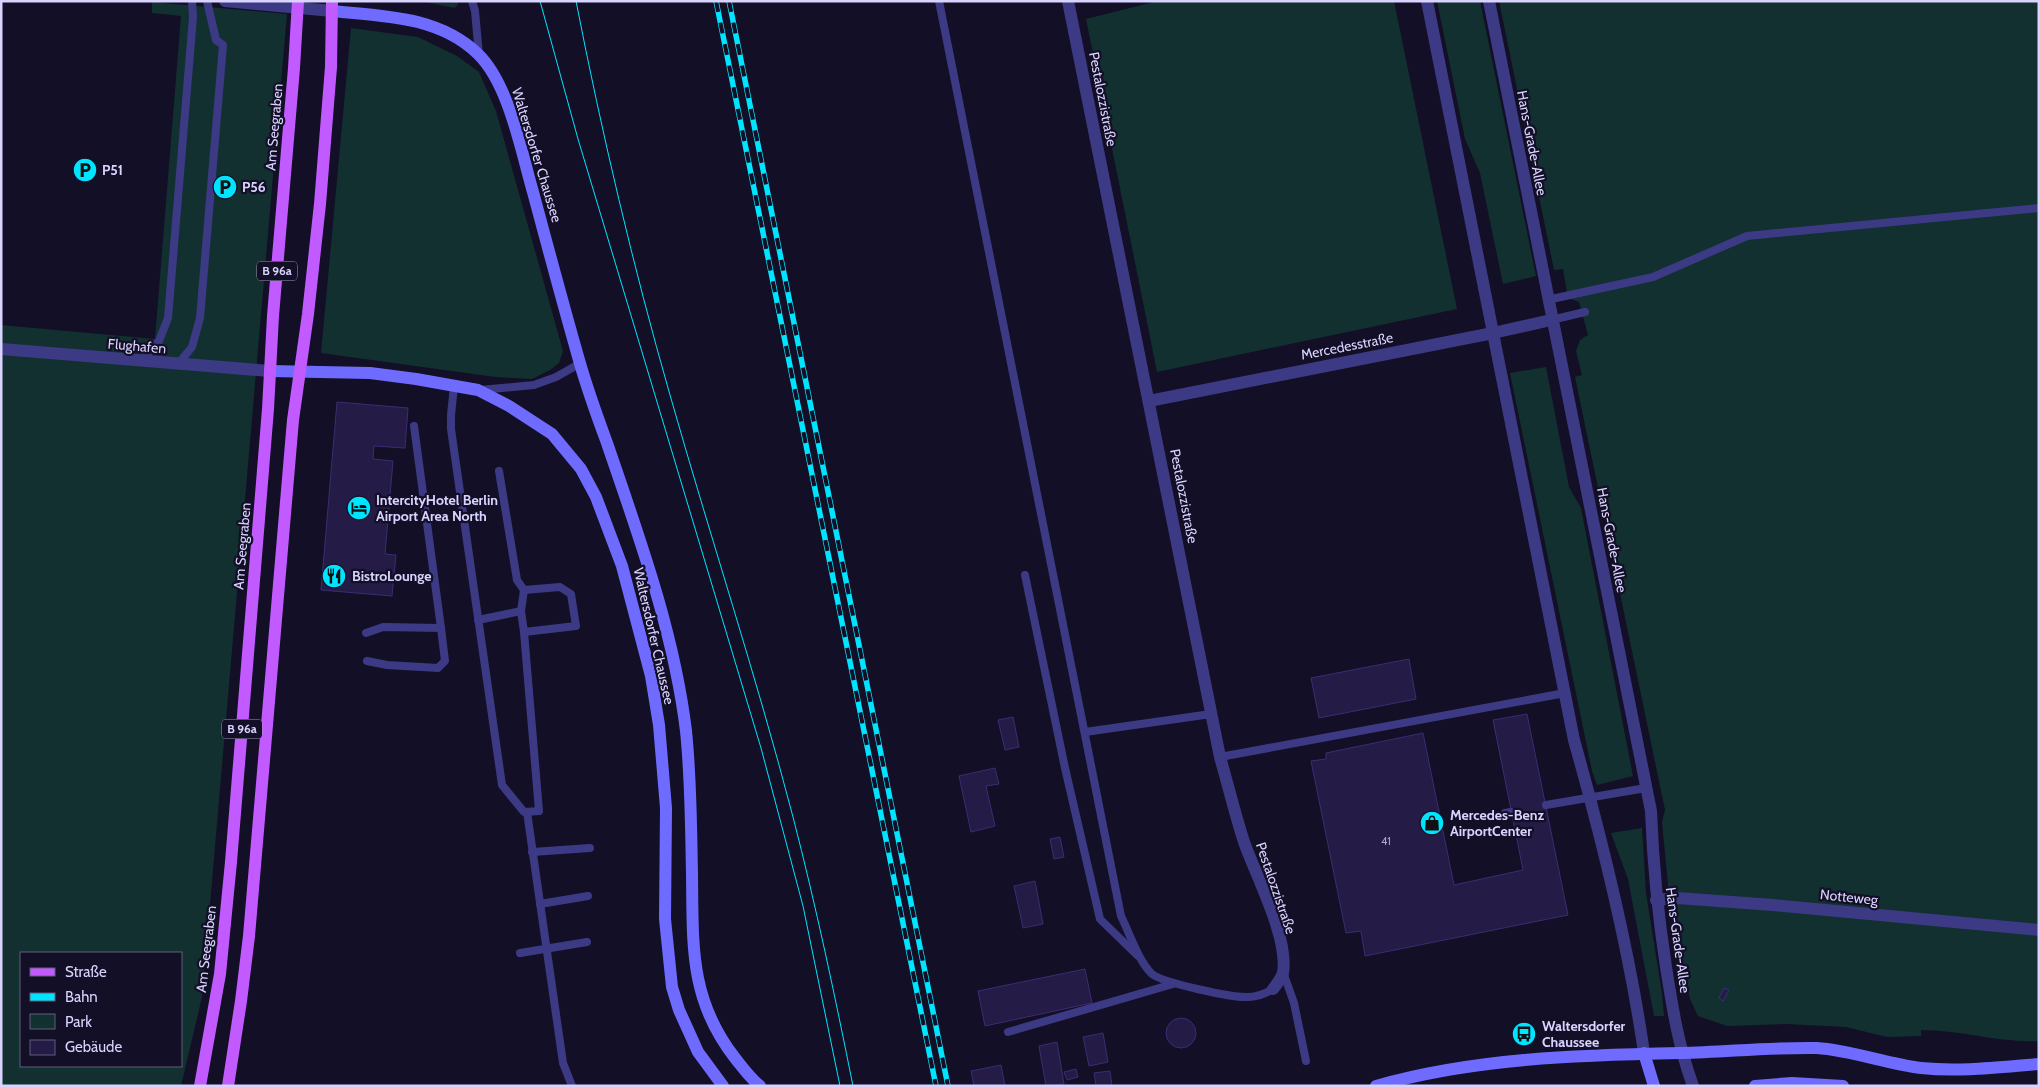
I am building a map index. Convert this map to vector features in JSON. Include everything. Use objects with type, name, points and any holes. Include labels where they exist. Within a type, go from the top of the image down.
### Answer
[{"type":"main road","name":"Am Seegraben","points":[[200,1086],[220,974],[229,880],[298,4]]},
{"type":"main road","name":"Waltersdorfer Chaussee","points":[[332,6],[425,23],[455,37],[479,55],[498,80],[518,138],[579,364],[647,559],[664,620],[676,674],[686,729],[691,785],[692,930],[699,988],[721,1040],[751,1079],[760,1086]]},
{"type":"main road","name":"B 96a","points":[[228,1086],[242,1001],[249,936],[292,420],[320,204],[331,67],[332,6]]},
{"type":"main road","name":"Waltersdorfer Chaussee","points":[[270,371],[370,374],[416,379],[478,390],[538,423],[552,434],[581,469],[596,497],[622,566],[651,676],[659,725],[666,808],[666,919],[672,987],[679,1010],[698,1052],[723,1086]]},
{"type":"main road","points":[[1376,1086],[1416,1074],[1466,1067],[1532,1059],[1644,1053],[1818,1048],[1920,1068],[2039,1064]]},
{"type":"main road","points":[[1644,1053],[1654,1086]]},
{"type":"main road","points":[[1755,1086],[1792,1083],[1843,1086]]},
{"type":"street","points":[[225,1],[332,6]]},
{"type":"street","name":"Pestalozzistraße","points":[[1068,1],[1150,401],[1220,757],[1244,842],[1271,908],[1281,947],[1283,972]]},
{"type":"street","points":[[1427,1],[1574,740],[1612,880],[1638,1012],[1644,1053]]},
{"type":"street","name":"Hans-Grade-Allee","points":[[1488,1],[1651,811],[1656,900],[1675,1024],[1681,1053],[1693,1086]]},
{"type":"street","name":"Mercedesstraße","points":[[1150,401],[1551,320]]},
{"type":"street","name":"Flughafen","points":[[1,349],[270,371]]},
{"type":"street","name":"Notteweg","points":[[1656,900],[1677,898],[1773,905],[2039,930]]},
{"type":"street","points":[[1274,989],[1283,972]]},
{"type":"lane","points":[[141,361],[159,342],[168,318],[193,17],[192,1]]},
{"type":"lane","points":[[178,364],[192,347],[200,318],[223,45],[216,40],[207,1]]},
{"type":"lane","points":[[472,1],[475,11],[479,55]]},
{"type":"lane","points":[[939,1],[1121,916],[1142,960]]},
{"type":"lane","points":[[1547,300],[1653,277],[1746,236],[2039,208]]},
{"type":"lane","points":[[1551,320],[1584,312]]},
{"type":"lane","name":"Waltersdorfer Chaussee","points":[[478,390],[534,385],[556,377],[579,364]]},
{"type":"lane","points":[[454,386],[451,429],[502,785],[524,812],[527,812],[539,810],[521,611],[524,590],[517,580],[499,471]]},
{"type":"lane","points":[[367,661],[387,665],[438,668],[444,661],[414,426]]},
{"type":"lane","points":[[1024,575],[1065,768],[1100,919],[1142,960],[1152,973],[1166,982],[1247,997],[1263,995],[1274,989]]},
{"type":"lane","points":[[524,590],[560,587],[571,594],[576,626],[524,632]]},
{"type":"lane","points":[[478,620],[521,611]]},
{"type":"lane","points":[[366,632],[383,627],[441,628]]},
{"type":"lane","points":[[1220,757],[1565,693]]},
{"type":"lane","points":[[1085,732],[1212,714]]},
{"type":"lane","points":[[1546,805],[1646,788]]},
{"type":"lane","points":[[527,812],[563,1063],[572,1086]]},
{"type":"lane","points":[[532,852],[590,848]]},
{"type":"lane","points":[[540,904],[588,896]]},
{"type":"lane","points":[[520,953],[587,942]]},
{"type":"lane","points":[[1283,972],[1294,1002],[1306,1061]]},
{"type":"lane","points":[[1008,1032],[1175,984]]},
{"type":"green space","points":[[420,1],[460,1],[455,8]]},
{"type":"green space","points":[[1158,1],[1394,1],[1457,309],[1157,372],[1086,19]]},
{"type":"green space","points":[[1437,1],[1480,1],[1536,276],[1503,284],[1480,173],[1465,139]]},
{"type":"green space","points":[[1499,1],[2039,1],[2039,1041],[2009,1040],[1921,1030],[1921,1036],[1887,1037],[1846,1027],[1786,1024],[1727,1026],[1698,1016],[1690,999],[1671,917],[1662,822],[1665,810],[1575,377],[1582,375],[1576,351],[1580,340],[1588,335],[1579,302],[1568,298],[1563,269],[1554,270]]},
{"type":"green space","points":[[152,2],[287,14],[202,997],[181,1086],[1,1086],[1,325],[155,339],[181,16],[152,13]]},
{"type":"green space","points":[[351,28],[418,37],[457,56],[479,72],[496,111],[563,351],[559,363],[550,370],[532,379],[495,377],[321,353]]},
{"type":"green space","points":[[1546,367],[1569,487],[1581,508],[1633,776],[1597,785],[1592,771],[1510,373]]},
{"type":"green space","points":[[1642,828],[1646,893],[1664,1016],[1654,1016],[1628,879],[1611,833]]},
{"type":"building","name":"IntercityHotel Berlin Airport Area North","points":[[337,402],[408,408],[405,448],[374,446],[373,459],[393,461],[385,554],[396,555],[392,596],[321,590]]},
{"type":"building","points":[[1409,659],[1416,699],[1319,718],[1311,678]]},
{"type":"building","points":[[1527,714],[1568,915],[1365,956],[1361,931],[1346,933],[1311,761],[1326,759],[1326,753],[1423,733],[1454,885],[1523,870],[1493,720]]},
{"type":"building","points":[[1013,717],[1019,747],[1005,750],[998,720]]},
{"type":"building","points":[[995,768],[999,784],[986,786],[995,826],[971,832],[959,776]]},
{"type":"building","points":[[1060,837],[1064,857],[1054,859],[1050,839]]},
{"type":"building","points":[[1035,881],[1043,924],[1023,928],[1014,886]]},
{"type":"building","points":[[1085,969],[1092,1003],[985,1026],[978,991]]},
{"type":"building","points":[[1724,988],[1729,990],[1723,1001],[1719,998]]},
{"type":"building","points":[[1181,1018],[1192,1022],[1196,1033],[1192,1044],[1181,1048],[1170,1044],[1166,1033],[1170,1022]]},
{"type":"building","points":[[1103,1033],[1108,1062],[1089,1066],[1083,1037]]},
{"type":"building","points":[[1057,1042],[1064,1084],[1046,1086],[1039,1046]]},
{"type":"building","points":[[1001,1065],[1005,1086],[974,1086],[971,1071]]},
{"type":"building","points":[[1076,1069],[1078,1077],[1067,1080],[1064,1072]]},
{"type":"building","points":[[1110,1071],[1112,1086],[1096,1086],[1094,1073]]},
{"type":"tram line","points":[[540,1],[578,139],[761,748],[803,906],[840,1086]]},
{"type":"tram line","points":[[576,1],[607,150],[643,298],[685,448],[764,711],[793,817],[825,951],[853,1086]]},
{"type":"railway","points":[[716,1],[936,1086]]},
{"type":"railway","points":[[729,1],[948,1086]]},
{"type":"place","name":"P51","points":[[85,170]]},
{"type":"place","name":"P56","points":[[225,187]]},
{"type":"place","name":"IntercityHotel Berlin Airport Area North","points":[[359,508]]},
{"type":"place","name":"BistroLounge","points":[[334,576]]},
{"type":"place","name":"Mercedes-Benz AirportCenter","points":[[1432,823]]},
{"type":"place","name":"Waltersdorfer Chaussee","points":[[1524,1034]]}]
